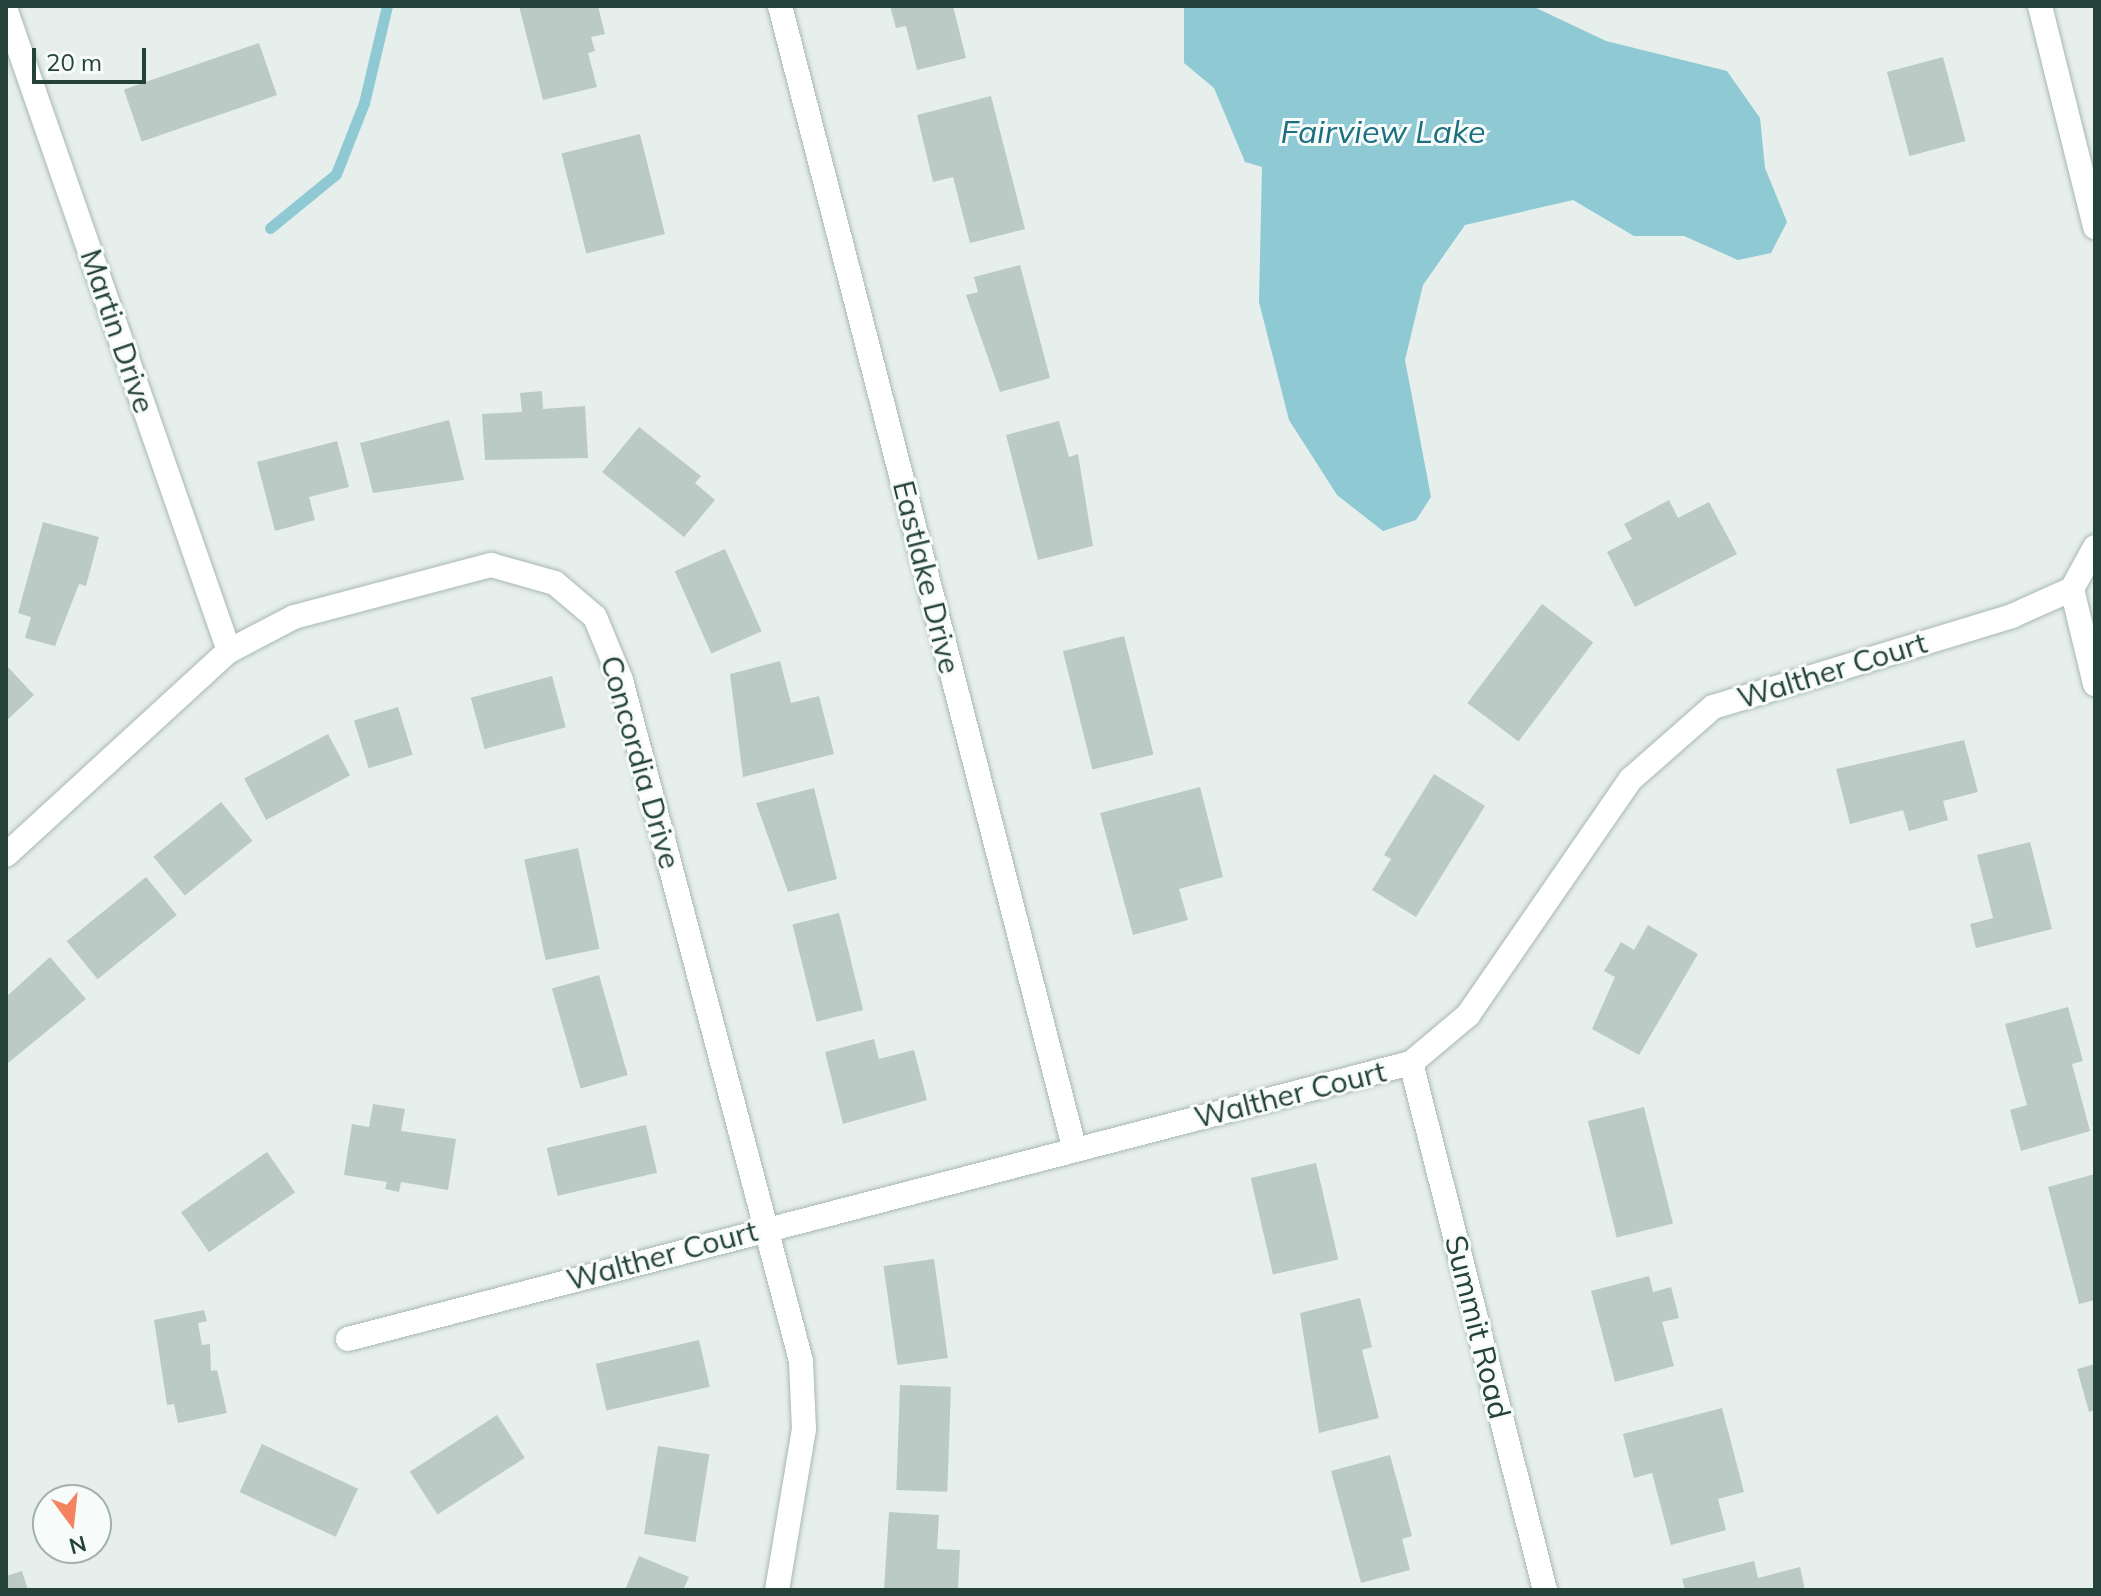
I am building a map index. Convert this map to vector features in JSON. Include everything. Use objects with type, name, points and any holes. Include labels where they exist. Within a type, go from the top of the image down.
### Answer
[{"type":"street","name":"Eastlake Drive","points":[[780,6],[1074,1147]]},
{"type":"street","points":[[2040,6],[2095,227]]},
{"type":"street","name":"Martin Drive","points":[[6,11],[229,651]]},
{"type":"street","points":[[2095,547],[2072,589],[2095,684]]},
{"type":"street","name":"Concordia Drive","points":[[6,855],[229,651],[294,617],[491,565],[555,583],[595,617],[621,680],[770,1227],[801,1361],[804,1429],[777,1590]]},
{"type":"street","name":"Walther Court","points":[[348,1339],[1074,1147],[1411,1063],[1468,1015],[1631,779],[1713,707],[2012,616],[2072,589]]},
{"type":"street","name":"Summit Road","points":[[1411,1063],[1545,1590]]},
{"type":"water","name":"Fairview Lake","points":[[1184,6],[1532,6],[1606,41],[1727,71],[1760,118],[1765,168],[1787,222],[1771,253],[1738,260],[1684,236],[1634,236],[1573,200],[1465,225],[1423,285],[1405,360],[1431,497],[1416,520],[1383,531],[1337,495],[1289,420],[1259,302],[1262,167],[1245,162],[1214,88],[1184,63]]},
{"type":"building","points":[[519,6],[598,6],[605,34],[591,37],[595,51],[588,53],[597,87],[543,100]]},
{"type":"building","points":[[890,6],[953,6],[966,58],[917,70],[906,26],[896,28]]},
{"type":"building","points":[[259,43],[277,95],[142,142],[124,90]]},
{"type":"building","points":[[1943,57],[1966,141],[1909,156],[1887,72]]},
{"type":"building","points":[[991,96],[1025,229],[970,243],[953,177],[933,182],[917,115]]},
{"type":"building","points":[[640,134],[665,234],[586,254],[561,154]]},
{"type":"building","points":[[1020,265],[1050,378],[1000,392],[966,295],[978,292],[974,277]]},
{"type":"building","points":[[542,391],[543,409],[585,406],[588,458],[485,460],[482,414],[522,412],[520,393]]},
{"type":"building","points":[[449,420],[464,480],[373,493],[360,443]]},
{"type":"building","points":[[1059,421],[1069,457],[1078,454],[1093,546],[1038,560],[1006,435]]},
{"type":"building","points":[[639,427],[701,476],[695,483],[715,500],[684,537],[602,472]]},
{"type":"building","points":[[337,441],[349,487],[309,497],[315,520],[275,531],[257,462]]},
{"type":"building","points":[[1669,500],[1678,518],[1709,502],[1737,554],[1635,607],[1607,552],[1632,539],[1624,524]]},
{"type":"building","points":[[43,522],[99,537],[86,586],[79,584],[55,646],[25,638],[31,617],[18,613]]},
{"type":"building","points":[[725,549],[762,631],[711,654],[675,571]]},
{"type":"building","points":[[1542,604],[1593,643],[1518,742],[1467,703]]},
{"type":"building","points":[[1124,636],[1154,754],[1092,770],[1063,651]]},
{"type":"building","points":[[780,661],[791,703],[819,696],[834,754],[743,777],[730,674]]},
{"type":"building","points":[[6,665],[34,695],[6,721]]},
{"type":"building","points":[[552,676],[566,727],[485,749],[471,698]]},
{"type":"building","points":[[398,707],[413,755],[369,768],[354,720]]},
{"type":"building","points":[[328,734],[350,775],[266,820],[244,779]]},
{"type":"building","points":[[1964,740],[1978,792],[1943,801],[1948,820],[1909,831],[1903,810],[1850,824],[1836,769]]},
{"type":"building","points":[[1434,774],[1485,806],[1416,917],[1372,890],[1391,859],[1384,855]]},
{"type":"building","points":[[1200,787],[1223,877],[1179,889],[1188,920],[1133,935],[1100,813]]},
{"type":"building","points":[[814,788],[837,879],[788,892],[756,803]]},
{"type":"building","points":[[221,802],[252,841],[185,896],[153,857]]},
{"type":"building","points":[[2030,842],[2052,929],[1976,948],[1970,924],[1993,918],[1977,855]]},
{"type":"building","points":[[578,848],[599,949],[546,960],[524,859]]},
{"type":"building","points":[[146,877],[177,915],[98,979],[67,941]]},
{"type":"building","points":[[839,913],[863,1010],[817,1022],[792,925]]},
{"type":"building","points":[[1648,925],[1698,954],[1639,1055],[1592,1029],[1615,977],[1604,971],[1621,942],[1634,950]]},
{"type":"building","points":[[50,957],[86,999],[8,1063],[6,997]]},
{"type":"building","points":[[599,975],[628,1075],[581,1088],[552,989]]},
{"type":"building","points":[[2068,1007],[2083,1061],[2072,1064],[2090,1131],[2021,1151],[2010,1110],[2027,1105],[2005,1024]]},
{"type":"building","points":[[874,1039],[879,1059],[914,1050],[927,1100],[843,1124],[825,1052]]},
{"type":"building","points":[[373,1104],[405,1109],[401,1131],[456,1139],[448,1190],[401,1182],[399,1192],[385,1189],[387,1182],[344,1175],[352,1124],[369,1127]]},
{"type":"building","points":[[1644,1107],[1673,1223],[1617,1237],[1588,1121]]},
{"type":"building","points":[[646,1125],[657,1173],[558,1196],[547,1148]]},
{"type":"building","points":[[267,1152],[295,1192],[209,1252],[181,1212]]},
{"type":"building","points":[[1316,1163],[1338,1259],[1273,1275],[1251,1178]]},
{"type":"building","points":[[2095,1174],[2095,1300],[2079,1304],[2048,1187]]},
{"type":"building","points":[[934,1259],[948,1358],[897,1365],[883,1266]]},
{"type":"building","points":[[1649,1276],[1653,1292],[1671,1287],[1679,1318],[1662,1322],[1674,1366],[1615,1382],[1591,1291]]},
{"type":"building","points":[[1360,1298],[1372,1347],[1362,1350],[1379,1418],[1319,1433],[1300,1313]]},
{"type":"building","points":[[204,1310],[207,1321],[198,1323],[202,1345],[210,1344],[211,1371],[217,1370],[227,1413],[178,1423],[174,1404],[167,1405],[154,1320]]},
{"type":"building","points":[[699,1340],[710,1387],[607,1411],[596,1364]]},
{"type":"building","points":[[2095,1364],[2095,1410],[2089,1412],[2077,1369]]},
{"type":"building","points":[[900,1385],[951,1387],[947,1492],[896,1490]]},
{"type":"building","points":[[1722,1408],[1744,1492],[1718,1499],[1726,1530],[1671,1545],[1652,1473],[1634,1478],[1623,1434]]},
{"type":"building","points":[[497,1415],[525,1458],[438,1514],[410,1472]]},
{"type":"building","points":[[262,1444],[358,1489],[336,1537],[240,1492]]},
{"type":"building","points":[[658,1446],[709,1454],[695,1542],[644,1534]]},
{"type":"building","points":[[1390,1455],[1412,1536],[1402,1539],[1410,1570],[1361,1583],[1331,1471]]},
{"type":"building","points":[[889,1512],[939,1515],[937,1549],[960,1550],[958,1590],[884,1590]]},
{"type":"building","points":[[639,1556],[689,1577],[683,1590],[625,1590]]},
{"type":"building","points":[[1754,1561],[1758,1578],[1800,1567],[1805,1590],[1685,1590],[1682,1579]]},
{"type":"building","points":[[22,1571],[28,1590],[6,1590],[6,1576]]},
{"type":"waterway","points":[[270,228],[336,174],[364,103],[387,6]]}]
